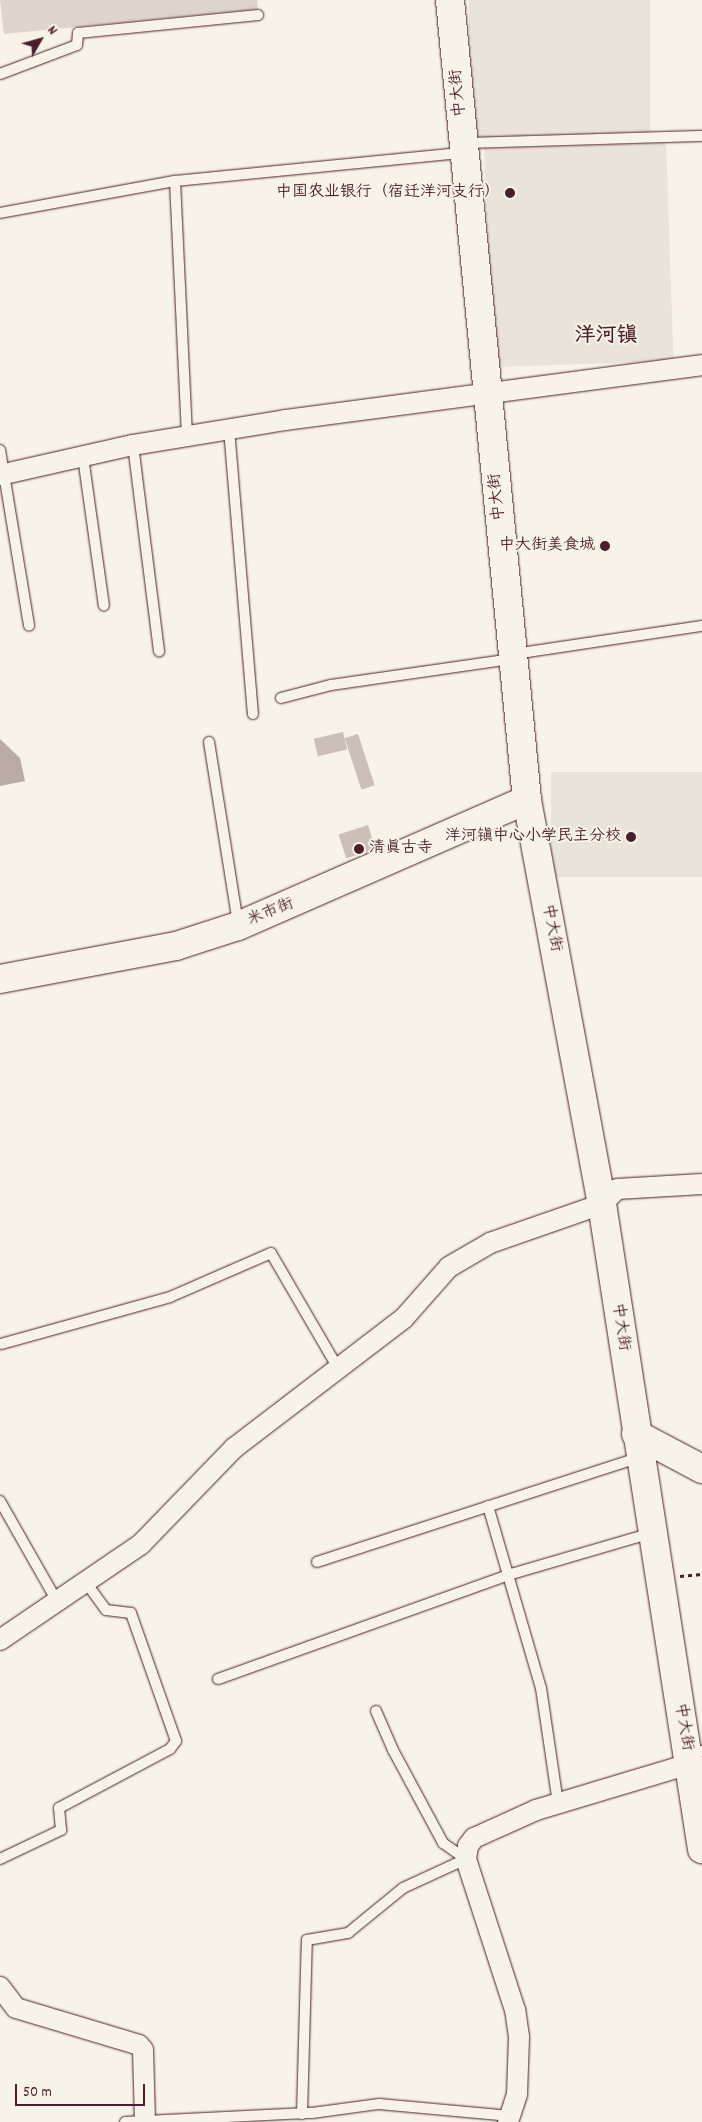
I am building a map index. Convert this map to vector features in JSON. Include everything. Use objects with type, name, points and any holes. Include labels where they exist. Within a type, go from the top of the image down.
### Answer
[{"type":"street","name":"中大街","points":[[450,0],[527,800],[602,1204],[653,1533],[697,1756],[702,1849]]},
{"type":"street","points":[[2,475],[133,445],[229,429],[487,391],[702,365]]},
{"type":"street","name":"米市街","points":[[0,979],[176,946],[238,926],[527,800]]},
{"type":"street","points":[[0,1640],[87,1584],[141,1544],[234,1448],[404,1318],[449,1267],[490,1244],[602,1204],[617,1189],[702,1184]]},
{"type":"street","points":[[638,1446],[701,1467]]},
{"type":"street","points":[[508,2119],[519,2073],[515,2010],[466,1859],[474,1838],[558,1803],[697,1756]]},
{"type":"street","points":[[0,1987],[16,2008],[138,2045],[143,2050],[145,2122]]},
{"type":"lane","points":[[0,74],[77,46],[78,33],[258,15]]},
{"type":"lane","points":[[0,213],[175,181],[464,148],[702,136]]},
{"type":"lane","points":[[175,181],[187,436]]},
{"type":"lane","points":[[229,429],[253,714]]},
{"type":"lane","points":[[133,445],[159,651]]},
{"type":"lane","points":[[0,450],[2,475],[29,626]]},
{"type":"lane","points":[[83,457],[104,606]]},
{"type":"lane","points":[[281,698],[331,685],[702,626]]},
{"type":"lane","points":[[209,742],[238,926]]},
{"type":"lane","points":[[1,1344],[170,1297],[271,1253],[338,1368]]},
{"type":"lane","points":[[317,1562],[488,1506],[638,1446]]},
{"type":"lane","points":[[0,1501],[58,1603]]},
{"type":"lane","points":[[488,1506],[541,1688],[558,1803]]},
{"type":"lane","points":[[218,1678],[508,1575],[653,1533]]},
{"type":"lane","points":[[0,1859],[62,1830],[59,1808],[170,1749],[176,1741],[130,1613],[106,1610],[87,1584]]},
{"type":"lane","points":[[302,2114],[307,1940],[348,1933],[403,1888],[466,1859],[444,1843],[392,1750],[376,1711]]},
{"type":"lane","points":[[125,2122],[302,2114],[379,2104],[508,2119]]},
{"type":"path","points":[[676,1577],[702,1574]]},
{"type":"shaded area","points":[[0,0],[257,0],[258,9],[4,34]]},
{"type":"shaded area","points":[[469,0],[650,0],[650,137],[469,137]]},
{"type":"shaded area","points":[[666,142],[674,361],[492,367],[484,148]]},
{"type":"shaded area","points":[[0,739],[20,758],[25,781],[0,786]]},
{"type":"shaded area","name":"洋河镇中心小学民主分校","points":[[551,772],[702,772],[702,877],[551,877]]},
{"type":"building","points":[[343,732],[347,750],[318,756],[314,739]]},
{"type":"building","points":[[358,734],[375,785],[361,790],[345,738]]},
{"type":"building","points":[[368,825],[376,849],[346,858],[339,835]]},
{"type":"place","name":"中国农业银行（宿迁洋河支行）","points":[[510,193]]},
{"type":"place","name":"中大街美食城","points":[[605,546]]},
{"type":"place","name":"洋河镇中心小学民主分校","points":[[631,837]]},
{"type":"place","name":"清真古寺","points":[[359,849]]},
{"type":"district","name":"洋河镇","points":[[606,337]]}]
